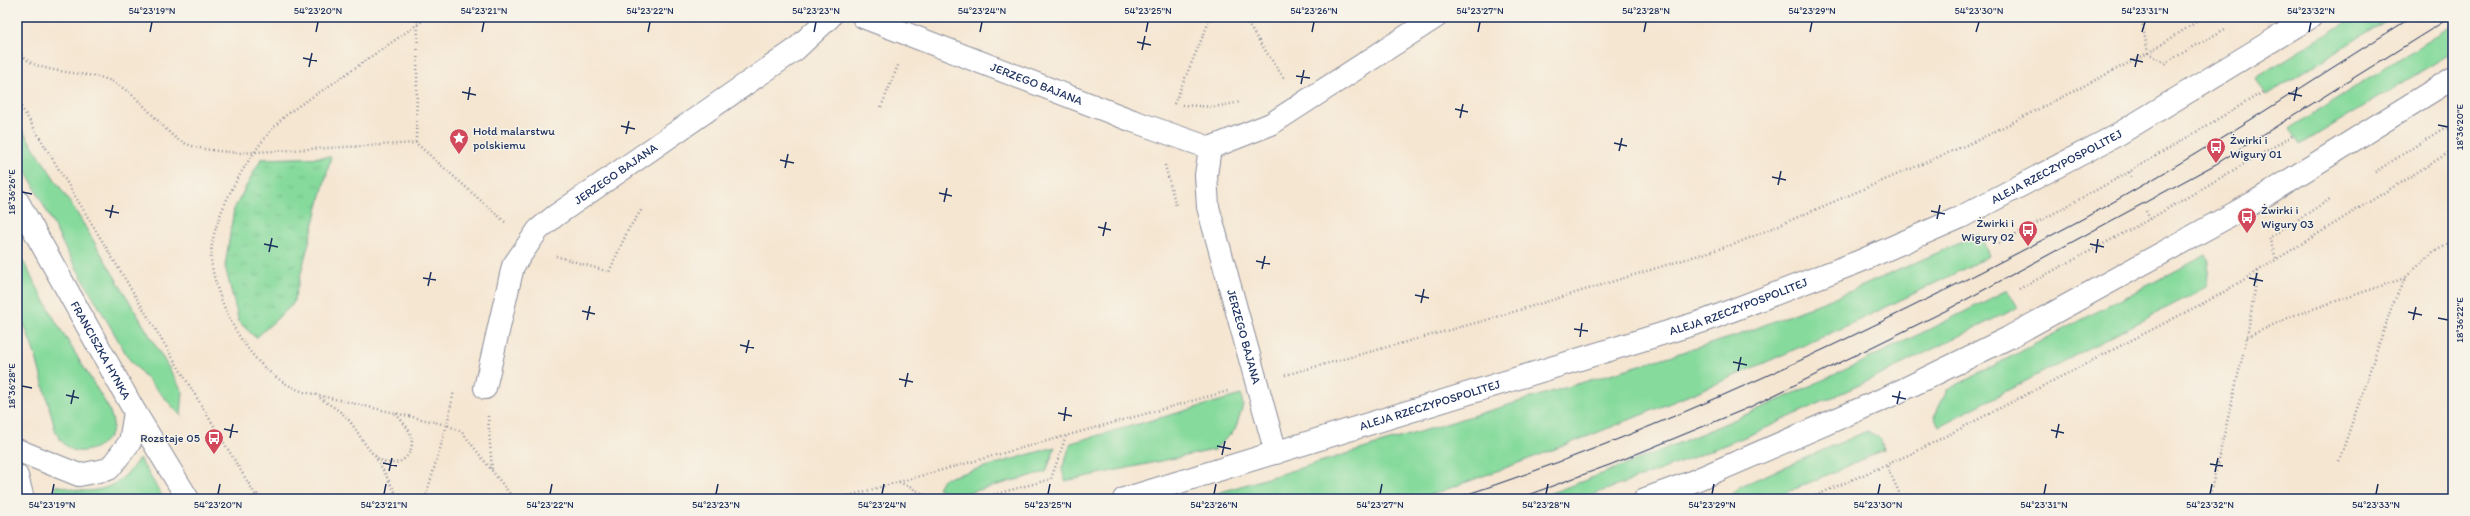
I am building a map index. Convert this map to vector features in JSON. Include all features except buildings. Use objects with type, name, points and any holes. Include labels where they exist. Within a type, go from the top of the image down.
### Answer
[{"type":"main road","name":"JERZEGO BAJANA","points":[[486,388],[513,266],[538,230],[555,216],[795,50],[830,17]]},
{"type":"main road","name":"JERZEGO BAJANA","points":[[863,17],[1133,121],[1210,148],[1206,175],[1208,207],[1276,453]]},
{"type":"main road","points":[[1210,148],[1271,124],[1436,17]]},
{"type":"main road","name":"ALEJA RZECZYPOSPOLITEJ","points":[[1124,499],[1707,320],[1858,262],[1961,217],[2117,135],[2311,17]]},
{"type":"main road","points":[[1645,499],[1689,483],[1890,396],[2008,338],[2253,203],[2453,78]]},
{"type":"main road","name":"FRANCISZKA HYNKA","points":[[17,200],[136,412],[188,499]]},
{"type":"main road","points":[[17,450],[79,475],[109,469],[130,442],[136,412]]},
{"type":"main road","points":[[17,476],[23,499]]},
{"type":"path","points":[[416,143],[418,17]]},
{"type":"path","points":[[428,17],[284,117],[254,151],[234,186],[215,230],[211,257],[217,286],[224,308],[236,333],[264,368],[287,386],[320,397],[447,425],[462,432],[514,499]]},
{"type":"path","points":[[1175,104],[1211,17]]},
{"type":"path","points":[[1243,17],[1300,104]]},
{"type":"path","points":[[2141,17],[2148,53],[2165,63],[2225,29]]},
{"type":"path","points":[[837,499],[1490,320],[1736,244],[1978,140],[2148,53],[2204,17]]},
{"type":"path","points":[[881,107],[911,36]]},
{"type":"path","points":[[17,48],[21,58],[35,65],[110,81],[123,88],[147,106],[173,136],[187,143],[217,151],[254,151],[416,143],[505,222]]},
{"type":"path","points":[[1998,244],[2129,172],[2263,92]]},
{"type":"path","points":[[17,100],[257,494],[263,499]]},
{"type":"path","points":[[1167,102],[1175,104],[1214,106],[1242,102]]},
{"type":"path","points":[[2375,172],[2447,126],[2453,135]]},
{"type":"path","points":[[2019,289],[2150,219],[2292,136]]},
{"type":"path","points":[[1808,499],[1887,466],[2219,295],[2276,258],[2453,150]]},
{"type":"path","points":[[2129,172],[2132,179]]},
{"type":"path","points":[[2276,258],[2269,238],[2330,199]]},
{"type":"path","points":[[526,247],[609,272],[629,228],[643,208]]},
{"type":"path","points":[[2146,211],[2150,219]]},
{"type":"path","points":[[2339,461],[2386,321],[2405,278],[2433,252],[2453,242]]},
{"type":"path","points":[[2209,499],[2247,337],[2258,270]]},
{"type":"path","points":[[2247,337],[2292,316],[2405,278]]},
{"type":"path","points":[[486,388],[492,472]]},
{"type":"path","points":[[320,397],[346,416],[374,454],[399,499]]},
{"type":"path","points":[[374,454],[384,462],[392,464],[407,458],[411,451],[411,434],[395,413]]},
{"type":"path","points":[[978,499],[1051,479],[1066,435]]},
{"type":"path","points":[[1887,466],[1902,499]]},
{"type":"path","points":[[899,482],[934,499]]},
{"type":"path","points":[[257,494],[258,499]]},
{"type":"green space","points":[[2354,17],[2392,17],[2266,95],[2256,78]]},
{"type":"green space","points":[[2453,25],[2453,52],[2300,145],[2290,128]]},
{"type":"green space","points":[[17,122],[77,213],[183,392],[181,416],[129,359],[65,248],[17,152]]},
{"type":"green space","points":[[331,157],[293,304],[256,338],[239,322],[225,266],[234,209],[261,159]]},
{"type":"green space","points":[[1980,234],[1989,256],[1855,322],[1787,353],[1651,411],[1581,439],[1419,499],[1198,499],[1739,335],[1851,291]]},
{"type":"green space","points":[[17,250],[55,320],[108,407],[113,422],[113,428],[110,436],[102,444],[90,450],[79,451],[70,449],[63,443],[56,433],[36,357],[17,305]]},
{"type":"green space","points":[[2206,255],[2209,259],[2207,287],[1939,426],[1934,417],[1947,390]]},
{"type":"green space","points":[[2007,290],[2018,307],[1870,380],[1757,432],[1677,464],[1581,499],[1535,499],[1656,453],[1774,402],[1891,348]]},
{"type":"green space","points":[[1241,395],[1243,405],[1235,430],[1214,450],[1065,481],[1062,469],[1071,443]]},
{"type":"green space","points":[[1867,431],[1878,438],[1882,443],[1884,450],[1772,499],[1726,499],[1741,486]]},
{"type":"green space","points":[[1055,447],[1046,472],[956,496],[938,488],[943,479]]},
{"type":"green space","points":[[139,458],[164,499],[56,499],[55,486],[87,491],[105,488],[121,479]]},
{"type":"tram line","points":[[1453,499],[1531,472],[1684,412],[1835,344],[1983,271],[2147,183],[2236,129],[2412,17]]},
{"type":"tram line","points":[[1517,499],[1612,464],[1748,408],[1945,311],[2216,164],[2451,17]]},
{"type":"place","name":"Hołd malarstwu polskiemu","points":[[459,155]]},
{"type":"place","name":"Żwirki i Wigury 01","points":[[2216,164]]},
{"type":"place","name":"Żwirki i Wigury 03","points":[[2247,234]]},
{"type":"place","name":"Żwirki i Wigury 02","points":[[2028,247]]},
{"type":"place","name":"Rozstaje 05","points":[[214,455]]}]
